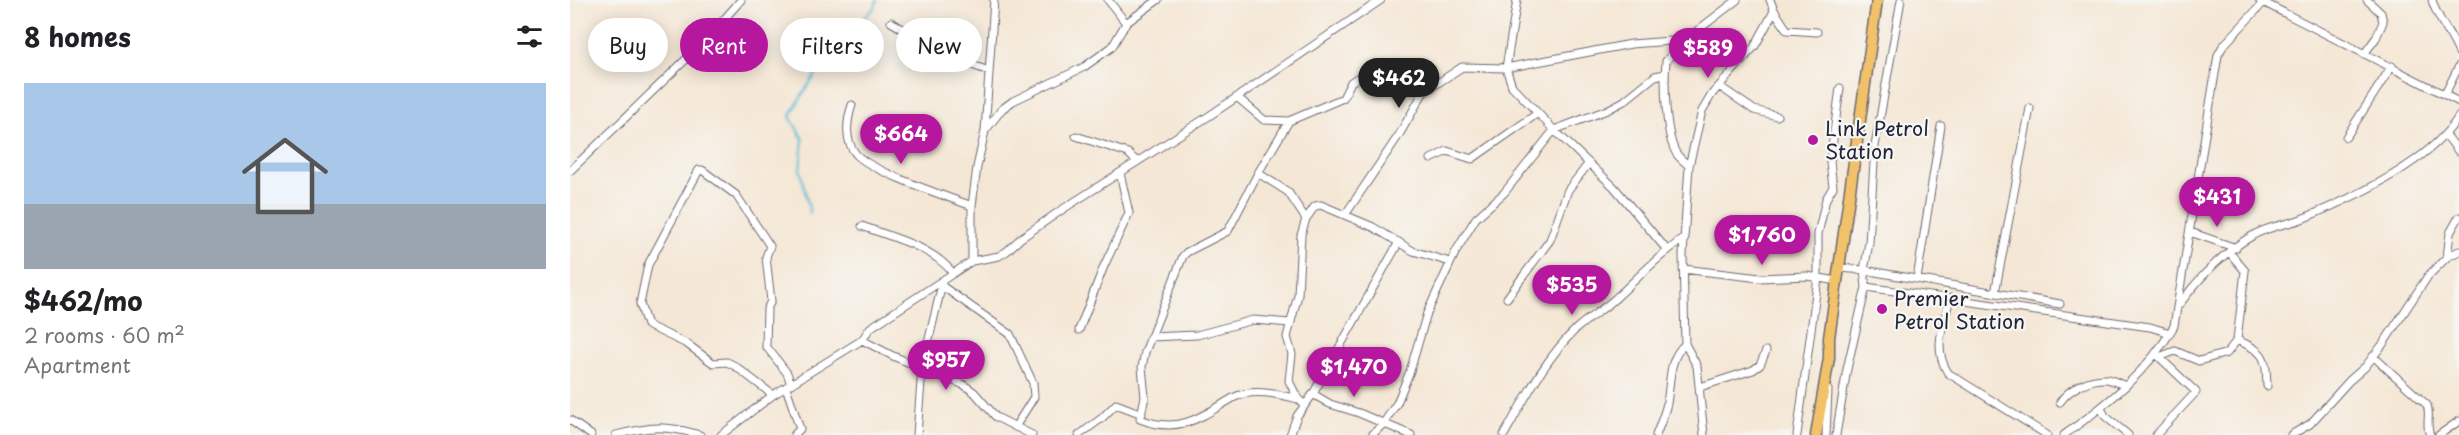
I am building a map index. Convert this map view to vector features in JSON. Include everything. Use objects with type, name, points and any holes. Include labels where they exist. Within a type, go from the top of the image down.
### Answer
[{"type":"highway","points":[[1816,435],[1829,358],[1829,338],[1877,0]]},
{"type":"street","points":[[570,171],[706,40],[741,0]]},
{"type":"street","points":[[972,261],[972,206],[985,131],[994,0]]},
{"type":"street","points":[[1108,0],[1126,23]]},
{"type":"street","points":[[985,131],[1002,109],[1013,101],[1084,67],[1112,47],[1126,23],[1158,0]]},
{"type":"street","points":[[722,435],[773,395],[862,340],[870,328],[943,282],[952,273],[972,261],[999,256],[1063,209],[1237,97],[1381,0]]},
{"type":"street","points":[[1517,0],[1506,68],[1512,86],[1614,187],[1667,250]]},
{"type":"street","points":[[1689,166],[1675,151],[1666,108],[1666,61],[1684,40],[1737,0]]},
{"type":"street","points":[[1770,0],[1787,30],[1817,33]]},
{"type":"street","points":[[1836,435],[1847,369],[1866,287],[1864,270],[1869,243],[1875,146],[1901,0]]},
{"type":"street","points":[[2364,54],[2376,38],[2383,21],[2381,13],[2367,0]]},
{"type":"street","points":[[2432,0],[2435,11],[2459,53]]},
{"type":"street","points":[[2064,435],[2102,408],[2126,386],[2157,355],[2174,326],[2218,56],[2223,46],[2261,2],[2392,66],[2459,102]]},
{"type":"street","points":[[1704,435],[1697,366],[1685,344],[1683,269],[1689,166],[1701,111],[1719,86],[1755,46],[1774,10]]},
{"type":"street","points":[[891,22],[952,58],[989,71]]},
{"type":"street","points":[[1345,215],[1399,135],[1423,93],[1462,67],[1506,68],[1631,44],[1684,40]]},
{"type":"street","points":[[2346,137],[2392,66]]},
{"type":"street","points":[[2445,94],[2459,66]]},
{"type":"street","points":[[1237,97],[1264,120],[1289,122],[1343,98],[1351,82],[1372,68],[1423,93]]},
{"type":"street","points":[[1372,435],[1383,424],[1397,403],[1406,382],[1422,325],[1450,262],[1476,218],[1504,193],[1554,130],[1607,110],[1624,101],[1655,76],[1665,74]]},
{"type":"street","points":[[1719,86],[1754,110],[1777,116]]},
{"type":"street","points":[[1797,435],[1818,278],[1818,234],[1826,199],[1833,187],[1830,162],[1840,88]]},
{"type":"street","points":[[852,105],[847,122],[855,154],[894,175],[972,206]]},
{"type":"street","points":[[1995,293],[2030,108]]},
{"type":"street","points":[[1431,159],[1447,151],[1472,159],[1538,113]]},
{"type":"street","points":[[2179,306],[2200,280],[2253,235],[2339,204],[2417,158],[2446,135],[2459,116]]},
{"type":"street","points":[[1168,434],[1140,419],[1145,397],[1142,366],[1150,337],[1183,256],[1227,232],[1258,173],[1289,122]]},
{"type":"street","points":[[1917,279],[1941,126]]},
{"type":"street","points":[[2446,135],[2459,152]]},
{"type":"street","points":[[1076,136],[1128,153],[1137,162]]},
{"type":"street","points":[[1507,298],[1550,240],[1568,190],[1589,163]]},
{"type":"street","points":[[773,395],[735,366],[727,363],[713,363],[687,344],[647,325],[641,308],[648,265],[699,170],[736,195],[770,246],[766,256],[772,292],[771,302],[767,309],[766,346],[787,373],[800,429],[794,435]]},
{"type":"street","points":[[1079,330],[1104,266],[1129,213],[1120,173]]},
{"type":"street","points":[[1258,173],[1288,192],[1306,219]]},
{"type":"street","points":[[1301,402],[1288,379],[1292,354],[1287,337],[1299,295],[1299,252],[1306,219],[1315,206],[1321,205],[1345,215],[1413,251],[1450,262]]},
{"type":"street","points":[[2447,257],[2450,233],[2459,216]]},
{"type":"street","points":[[862,226],[929,252],[944,262],[952,273]]},
{"type":"street","points":[[2157,355],[2175,351],[2199,361],[2228,353],[2237,340],[2245,271],[2233,250],[2190,232]]},
{"type":"street","points":[[1504,435],[1544,367],[1564,342],[1667,250],[1685,238]]},
{"type":"street","points":[[1290,435],[1301,402],[1313,394],[1399,242]]},
{"type":"street","points":[[2291,435],[2310,424],[2373,356],[2428,276],[2447,257],[2459,251]]},
{"type":"street","points":[[1840,268],[1864,270],[2060,304]]},
{"type":"street","points":[[1683,269],[1760,278],[1818,278],[1838,281]]},
{"type":"street","points":[[917,435],[922,368],[943,282]]},
{"type":"street","points":[[943,282],[1010,334],[1033,383],[1034,397],[1015,427]]},
{"type":"street","points":[[1866,287],[2150,327],[2170,333]]},
{"type":"street","points":[[1950,298],[1938,348],[1948,373],[2047,435]]},
{"type":"street","points":[[1150,337],[1197,335],[1254,320],[1290,323]]},
{"type":"street","points":[[862,340],[964,385],[974,392],[996,417],[1032,435]]},
{"type":"street","points":[[2237,340],[2255,348],[2267,361],[2267,386]]},
{"type":"street","points":[[1656,435],[1666,406],[1673,359],[1676,351],[1685,344]]},
{"type":"street","points":[[1700,387],[1753,370],[1760,365],[1766,351]]},
{"type":"street","points":[[2156,435],[2196,392],[2157,355]]},
{"type":"street","points":[[2373,356],[2427,405],[2429,411],[2427,428],[2430,435]]},
{"type":"street","points":[[1826,435],[1829,358]]},
{"type":"street","points":[[2060,402],[2067,392],[2083,384],[2107,379],[2126,386]]},
{"type":"street","points":[[1187,431],[1202,424],[1236,397],[1266,393],[1301,402]]},
{"type":"street","points":[[1313,394],[1330,404],[1411,435]]},
{"type":"street","points":[[1080,435],[1116,404],[1142,414]]},
{"type":"street","points":[[2102,408],[2105,416],[2128,435]]},
{"type":"street","points":[[570,420],[591,435]]},
{"type":"street","points":[[2439,435],[2459,421]]},
{"type":"street","points":[[616,435],[643,428],[672,427],[700,435]]},
{"type":"waterway","points":[[810,213],[800,170],[803,139],[790,117],[818,71],[875,7],[877,0]]},
{"type":"place","name":"Link Petrol Station","points":[[1813,140]]},
{"type":"place","name":"Premier Petrol Station","points":[[1882,309]]}]
